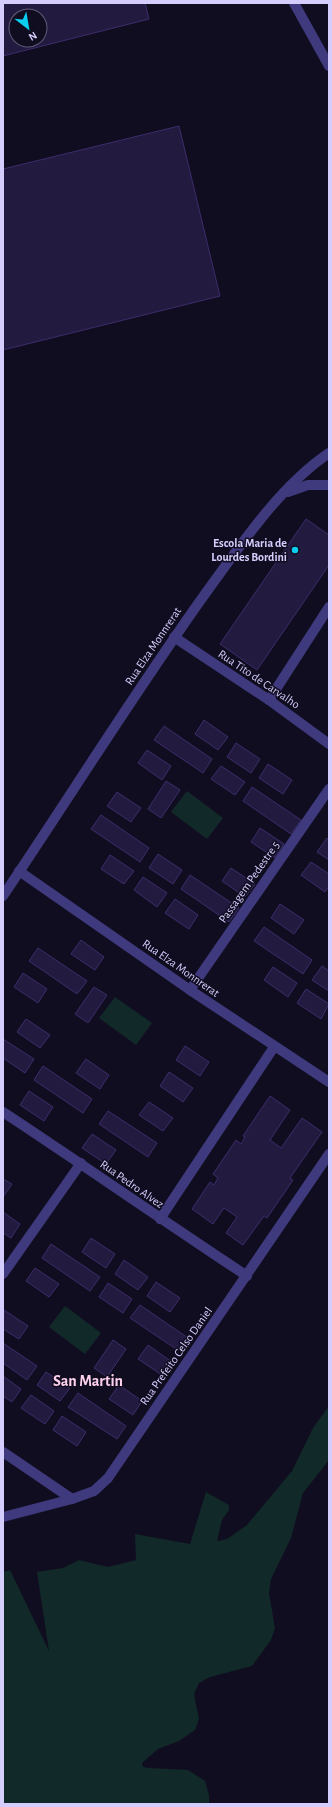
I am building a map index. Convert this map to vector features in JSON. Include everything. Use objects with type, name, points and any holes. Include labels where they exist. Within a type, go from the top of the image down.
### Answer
[{"type":"street","points":[[294,3],[329,66]]},
{"type":"street","name":"Rua Elza Monnrerat","points":[[3,896],[174,637],[250,531],[284,494],[329,453]]},
{"type":"street","points":[[284,494],[308,484],[329,485]]},
{"type":"street","points":[[269,700],[329,607]]},
{"type":"street","name":"Rua Tito de Carvalho","points":[[174,637],[269,700],[329,744]]},
{"type":"street","name":"Passagem Pedestre 5","points":[[190,990],[329,789]]},
{"type":"street","name":"Rua Elza Monnrerat","points":[[19,871],[190,990],[329,1082]]},
{"type":"street","points":[[160,1219],[274,1047]]},
{"type":"street","name":"Rua Pedro Alvez","points":[[3,1112],[81,1163],[160,1219],[247,1276]]},
{"type":"street","name":"Rua Prefeito Celso Daniel","points":[[3,1517],[72,1499],[94,1491],[108,1478],[329,1154]]},
{"type":"street","points":[[3,1274],[81,1163]]},
{"type":"street","points":[[3,1452],[72,1499]]},
{"type":"green space","points":[[187,791],[223,818],[207,839],[171,812]]},
{"type":"green space","points":[[115,997],[152,1023],[136,1045],[99,1018]]},
{"type":"green space","points":[[65,1306],[101,1333],[85,1354],[49,1327]]},
{"type":"green space","points":[[329,1406],[329,1460],[303,1493],[291,1538],[271,1579],[269,1593],[275,1628],[271,1640],[252,1666],[210,1677],[199,1683],[194,1694],[199,1719],[195,1730],[179,1741],[158,1749],[142,1763],[143,1767],[149,1768],[188,1770],[205,1781],[209,1795],[209,1804],[3,1804],[3,1572],[10,1570],[49,1651],[37,1572],[63,1568],[79,1560],[108,1567],[136,1560],[135,1534],[190,1544],[206,1492],[229,1505],[229,1510],[222,1520],[217,1541],[227,1539],[247,1525],[292,1471],[313,1428]]},
{"type":"building","points":[[3,3],[145,3],[149,19],[48,45],[48,8],[8,8],[8,48],[35,48],[3,56]]},
{"type":"building","points":[[179,126],[220,296],[3,350],[3,169]]},
{"type":"building","points":[[306,519],[329,535],[329,565],[257,670],[220,644]]},
{"type":"building","points":[[204,720],[228,737],[218,750],[195,734]]},
{"type":"building","points":[[164,726],[212,759],[203,773],[154,740]]},
{"type":"building","points":[[236,743],[260,759],[251,773],[227,757]]},
{"type":"building","points":[[147,750],[171,766],[162,780],[138,763]]},
{"type":"building","points":[[268,764],[292,780],[283,794],[259,778]]},
{"type":"building","points":[[221,766],[245,782],[235,795],[211,779]]},
{"type":"building","points":[[166,781],[180,790],[161,818],[148,809]]},
{"type":"building","points":[[252,787],[301,820],[291,834],[243,801]]},
{"type":"building","points":[[117,792],[141,808],[131,822],[107,806]]},
{"type":"building","points":[[101,815],[149,848],[140,862],[91,829]]},
{"type":"building","points":[[260,828],[284,844],[275,858],[251,842]]},
{"type":"building","points":[[327,838],[329,840],[329,860],[317,852]]},
{"type":"building","points":[[158,854],[182,870],[173,884],[149,868]]},
{"type":"building","points":[[110,855],[134,871],[124,884],[101,869]]},
{"type":"building","points":[[311,862],[329,874],[329,886],[325,892],[301,875]]},
{"type":"building","points":[[231,868],[255,884],[245,897],[222,881]]},
{"type":"building","points":[[190,875],[239,908],[229,922],[181,889]]},
{"type":"building","points":[[143,877],[167,893],[157,907],[134,890]]},
{"type":"building","points":[[175,899],[198,915],[189,929],[165,913]]},
{"type":"building","points":[[280,904],[304,920],[294,934],[271,918]]},
{"type":"building","points":[[264,927],[312,960],[303,974],[254,941]]},
{"type":"building","points":[[81,940],[104,957],[95,970],[71,954]]},
{"type":"building","points":[[38,948],[87,981],[77,994],[29,961]]},
{"type":"building","points":[[322,966],[329,971],[329,991],[312,980]]},
{"type":"building","points":[[273,967],[297,983],[288,997],[264,980]]},
{"type":"building","points":[[23,973],[47,989],[38,1003],[14,987]]},
{"type":"building","points":[[94,987],[107,995],[88,1023],[75,1014]]},
{"type":"building","points":[[306,989],[329,1004],[321,1019],[297,1003]]},
{"type":"building","points":[[26,1019],[50,1035],[40,1048],[17,1032]]},
{"type":"building","points":[[3,1039],[34,1059],[25,1073],[3,1058]]},
{"type":"building","points":[[185,1046],[209,1062],[200,1076],[176,1060]]},
{"type":"building","points":[[86,1059],[109,1075],[100,1089],[76,1073]]},
{"type":"building","points":[[43,1066],[92,1099],[83,1113],[34,1080]]},
{"type":"building","points":[[169,1072],[193,1088],[183,1102],[160,1086]]},
{"type":"building","points":[[29,1091],[53,1107],[44,1121],[20,1105]]},
{"type":"building","points":[[270,1096],[290,1110],[270,1140],[281,1148],[302,1118],[322,1132],[290,1178],[293,1180],[267,1218],[264,1216],[243,1245],[226,1233],[237,1217],[224,1208],[213,1224],[192,1209],[210,1182],[214,1185],[218,1178],[213,1174],[236,1140],[241,1144],[245,1137],[243,1136]]},
{"type":"building","points":[[149,1102],[173,1118],[163,1131],[139,1115]]},
{"type":"building","points":[[108,1111],[157,1143],[148,1157],[99,1124]]},
{"type":"building","points":[[92,1134],[116,1150],[106,1164],[82,1148]]},
{"type":"building","points":[[3,1179],[12,1184],[3,1197]]},
{"type":"building","points":[[3,1212],[20,1224],[11,1238],[3,1233]]},
{"type":"building","points":[[91,1238],[115,1254],[106,1268],[82,1252]]},
{"type":"building","points":[[51,1244],[100,1277],[90,1291],[42,1258]]},
{"type":"building","points":[[124,1260],[148,1277],[138,1290],[115,1274]]},
{"type":"building","points":[[35,1268],[59,1284],[49,1297],[26,1281]]},
{"type":"building","points":[[156,1282],[180,1298],[170,1312],[147,1296]]},
{"type":"building","points":[[108,1283],[132,1299],[123,1313],[99,1297]]},
{"type":"building","points":[[140,1305],[188,1338],[179,1351],[130,1318]]},
{"type":"building","points":[[4,1310],[28,1326],[19,1339],[3,1329]]},
{"type":"building","points":[[113,1340],[126,1349],[107,1377],[94,1368]]},
{"type":"building","points":[[3,1343],[37,1366],[27,1380],[3,1363]]},
{"type":"building","points":[[148,1345],[172,1362],[162,1375],[138,1359]]},
{"type":"building","points":[[46,1372],[70,1388],[60,1401],[37,1385]]},
{"type":"building","points":[[3,1376],[21,1389],[12,1402],[3,1396]]},
{"type":"building","points":[[119,1385],[142,1401],[133,1415],[109,1399]]},
{"type":"building","points":[[78,1393],[126,1426],[117,1439],[68,1407]]},
{"type":"building","points":[[31,1395],[54,1411],[45,1424],[21,1408]]},
{"type":"building","points":[[62,1416],[86,1432],[77,1446],[53,1430]]},
{"type":"place","name":"Escola Maria de Lourdes Bordini","points":[[295,550]]},
{"type":"district","name":"San Martin","points":[[88,1380]]}]
